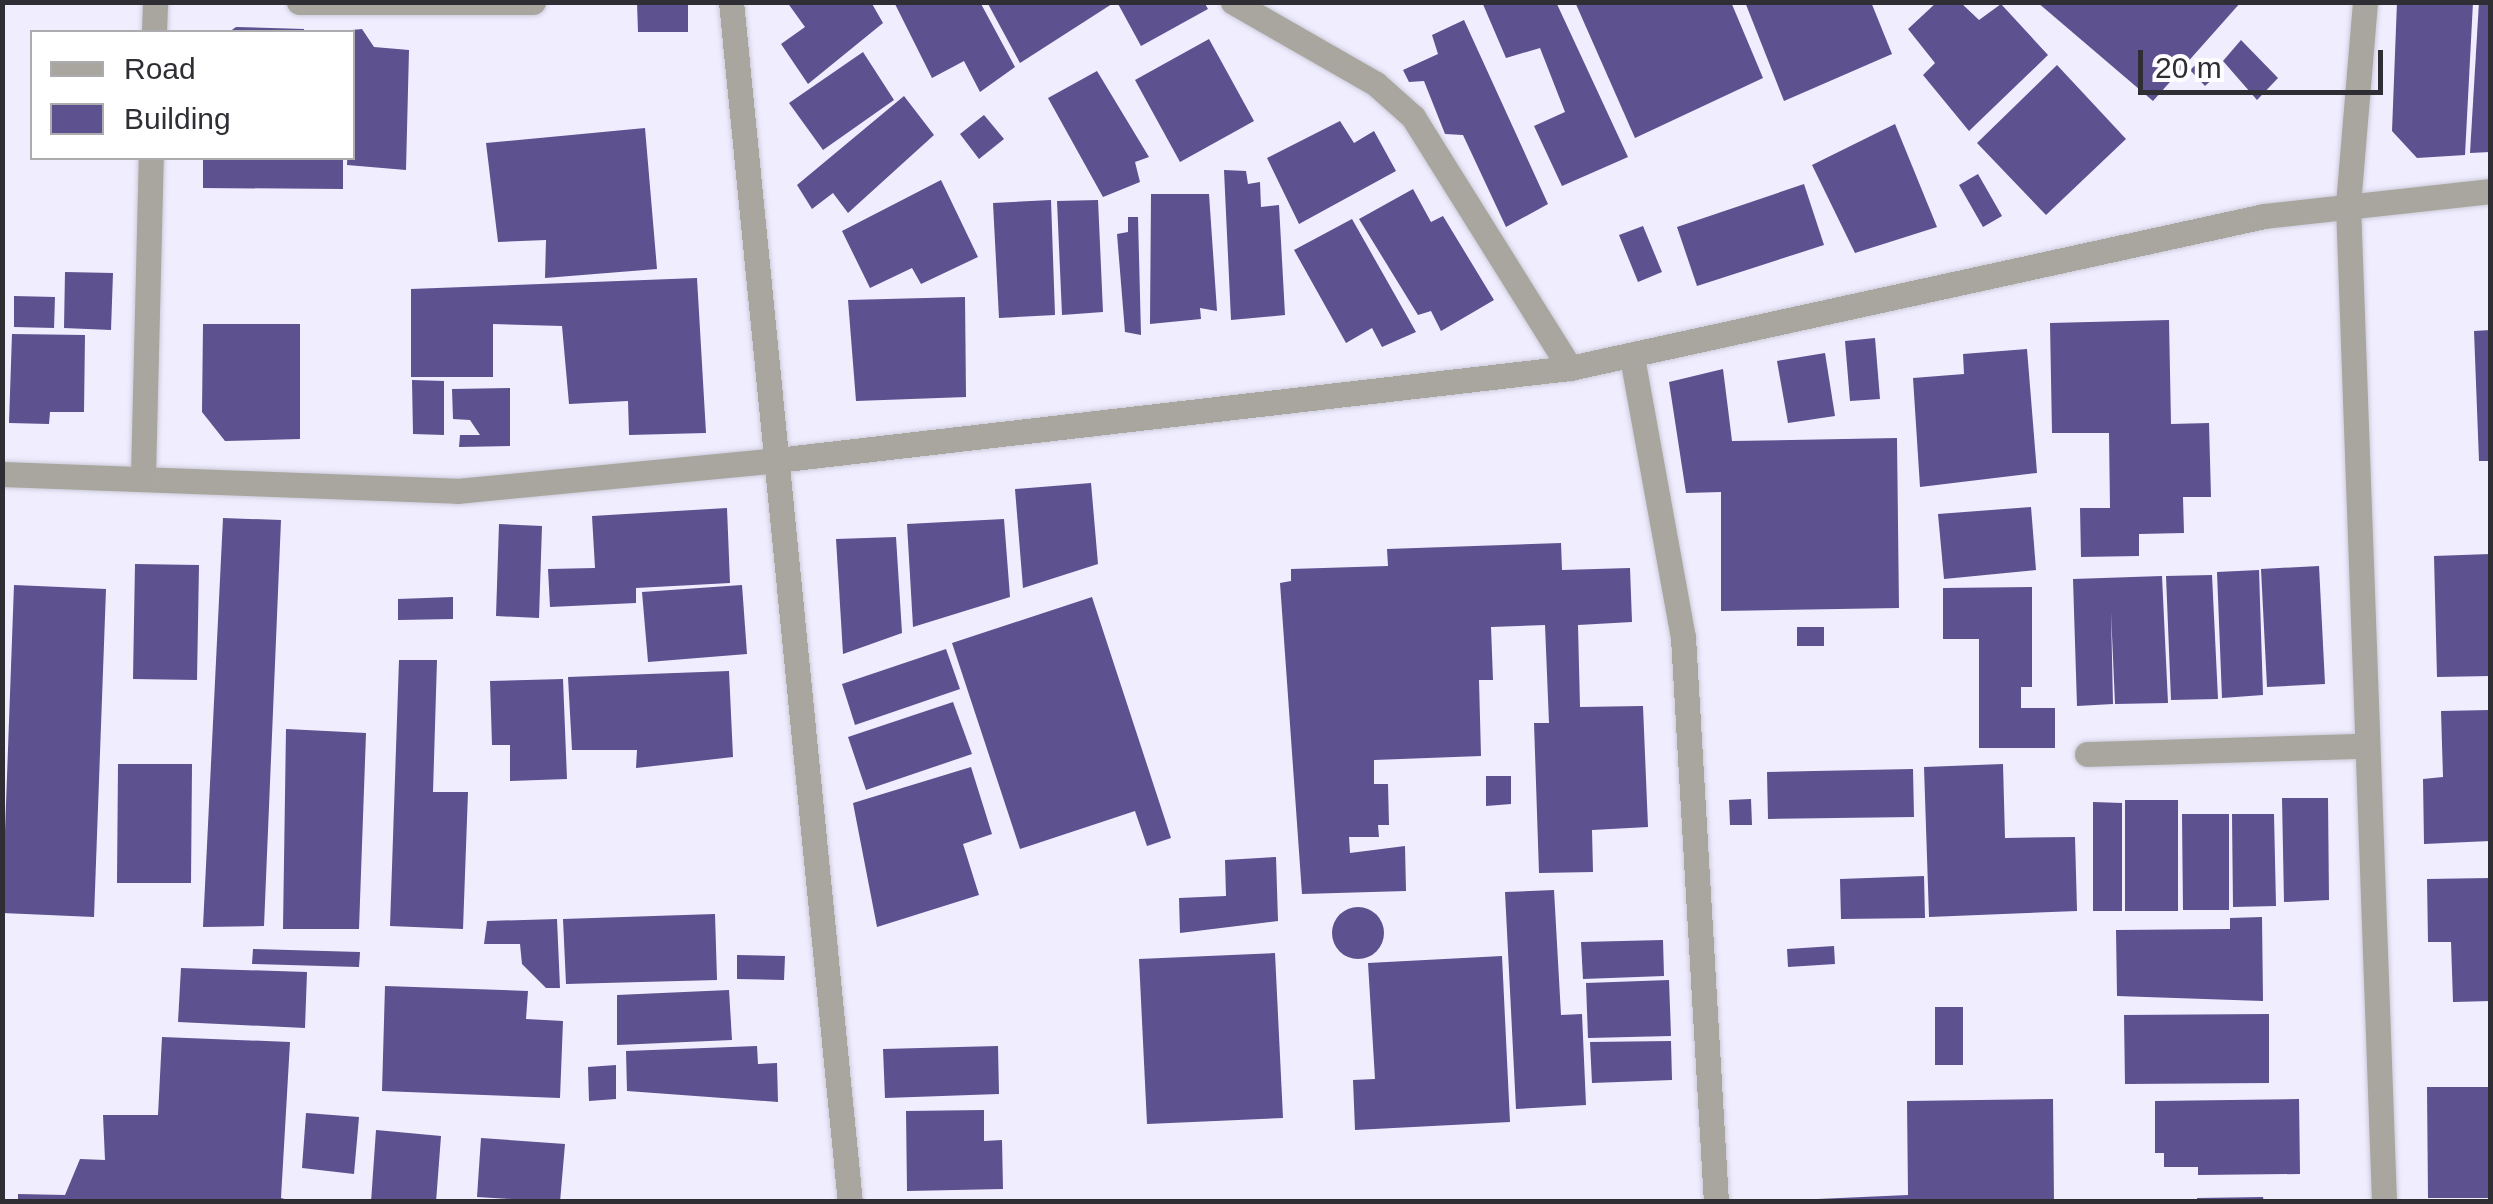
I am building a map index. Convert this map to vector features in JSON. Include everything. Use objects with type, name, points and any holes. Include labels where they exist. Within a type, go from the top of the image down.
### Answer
[{"type":"street","points":[[154,30],[155,2]]},
{"type":"street","points":[[299,2],[533,2]]},
{"type":"street","points":[[731,2],[850,1202]]},
{"type":"street","points":[[1234,2],[1376,84],[1413,118],[1570,368]]},
{"type":"street","points":[[2365,2],[2348,205],[2361,746],[2384,1202]]},
{"type":"street","points":[[143,476],[151,160]]},
{"type":"street","points":[[2,474],[143,476],[456,491],[777,460],[1570,368],[2348,205],[2490,191]]},
{"type":"street","points":[[1632,357],[1683,637],[1716,1202]]},
{"type":"street","points":[[2088,754],[2361,746]]},
{"type":"building","points":[[637,2],[688,2],[688,32],[638,32]]},
{"type":"building","points":[[787,2],[871,2],[883,23],[808,84],[781,44],[805,27]]},
{"type":"building","points":[[894,2],[980,2],[1015,67],[980,92],[964,61],[932,78]]},
{"type":"building","points":[[987,2],[1115,2],[1020,63]]},
{"type":"building","points":[[1117,2],[1204,2],[1208,9],[1141,46]]},
{"type":"building","points":[[1482,2],[1556,2],[1628,157],[1562,186],[1534,126],[1565,112],[1540,48],[1506,58]]},
{"type":"building","points":[[1575,2],[1731,2],[1763,78],[1635,138]]},
{"type":"building","points":[[1745,2],[1871,2],[1892,54],[1784,101]]},
{"type":"building","points":[[1937,2],[1960,2],[1979,20],[2001,4],[2048,55],[1969,131],[1923,75],[1935,63],[1908,29]]},
{"type":"building","points":[[2037,2],[2241,2],[2153,101]]},
{"type":"building","points":[[2397,2],[2473,2],[2465,155],[2417,158],[2392,131]]},
{"type":"building","points":[[2479,2],[2490,2],[2490,152],[2470,153]]},
{"type":"building","points":[[1464,20],[1548,204],[1506,227],[1463,135],[1445,134],[1424,81],[1409,82],[1403,70],[1438,54],[1432,35]]},
{"type":"building","points":[[236,27],[304,29],[304,30],[232,30]]},
{"type":"building","points":[[362,29],[374,47],[409,50],[406,170],[347,165],[347,160],[355,160],[352,30]]},
{"type":"building","points":[[1209,39],[1254,121],[1180,162],[1135,80]]},
{"type":"building","points":[[2241,40],[2278,78],[2257,100],[2223,61]]},
{"type":"building","points":[[863,52],[894,100],[823,150],[789,103]]},
{"type":"building","points":[[2202,59],[2217,75],[2205,86],[2190,70]]},
{"type":"building","points":[[2057,65],[2126,139],[2046,215],[1977,143]]},
{"type":"building","points":[[1097,71],[1149,157],[1135,162],[1140,182],[1103,197],[1048,98]]},
{"type":"building","points":[[904,96],[934,135],[848,213],[833,193],[812,209],[797,185]]},
{"type":"building","points":[[984,115],[1004,139],[979,159],[960,134]]},
{"type":"building","points":[[1340,121],[1354,143],[1374,131],[1396,171],[1299,224],[1267,158]]},
{"type":"building","points":[[1895,124],[1937,227],[1855,253],[1812,165]]},
{"type":"building","points":[[645,128],[657,269],[545,278],[546,240],[498,242],[486,143]]},
{"type":"building","points":[[203,160],[343,160],[343,189],[203,188]]},
{"type":"building","points":[[1224,170],[1246,171],[1248,184],[1260,182],[1261,207],[1279,205],[1285,315],[1231,320]]},
{"type":"building","points":[[1978,174],[2002,216],[1983,227],[1959,185]]},
{"type":"building","points":[[941,180],[978,257],[921,284],[912,268],[870,288],[842,231]]},
{"type":"building","points":[[1804,184],[1824,245],[1697,286],[1677,227]]},
{"type":"building","points":[[1413,189],[1431,222],[1443,216],[1494,300],[1441,331],[1431,311],[1418,315],[1359,219]]},
{"type":"building","points":[[1151,194],[1209,194],[1217,311],[1200,308],[1201,319],[1150,324]]},
{"type":"building","points":[[1051,200],[1055,315],[999,318],[993,203]]},
{"type":"building","points":[[1098,200],[1103,312],[1062,315],[1057,201]]},
{"type":"building","points":[[1128,217],[1138,217],[1141,335],[1125,332],[1117,234],[1128,232]]},
{"type":"building","points":[[1352,219],[1416,332],[1382,347],[1372,328],[1346,343],[1294,250]]},
{"type":"building","points":[[1643,226],[1662,272],[1638,282],[1619,235]]},
{"type":"building","points":[[65,272],[113,273],[111,330],[64,328]]},
{"type":"building","points":[[697,278],[706,433],[629,435],[628,401],[569,404],[562,326],[493,324],[493,377],[411,377],[411,289]]},
{"type":"building","points":[[14,296],[55,297],[54,328],[14,327]]},
{"type":"building","points":[[965,297],[966,397],[856,401],[848,300]]},
{"type":"building","points":[[2169,320],[2171,424],[2209,423],[2211,497],[2183,497],[2184,533],[2139,534],[2139,556],[2081,557],[2080,508],[2110,508],[2109,433],[2052,433],[2050,323]]},
{"type":"building","points":[[203,324],[300,324],[300,439],[225,441],[202,412]]},
{"type":"building","points":[[2490,330],[2490,461],[2479,461],[2474,331]]},
{"type":"building","points":[[12,334],[85,335],[84,412],[50,412],[49,424],[9,423]]},
{"type":"building","points":[[1875,338],[1880,399],[1850,401],[1845,341]]},
{"type":"building","points":[[2027,349],[2037,473],[1920,487],[1913,378],[1964,374],[1963,354]]},
{"type":"building","points":[[1825,353],[1835,416],[1788,423],[1777,361]]},
{"type":"building","points":[[1723,369],[1732,441],[1897,438],[1899,608],[1721,611],[1721,492],[1686,493],[1669,382]]},
{"type":"building","points":[[412,380],[444,381],[444,435],[413,434]]},
{"type":"building","points":[[510,388],[510,446],[459,447],[460,435],[480,435],[470,420],[453,419],[452,389]]},
{"type":"building","points":[[1091,483],[1098,564],[1023,588],[1015,489]]},
{"type":"building","points":[[2031,507],[2036,570],[1944,579],[1938,514]]},
{"type":"building","points":[[727,508],[730,583],[636,588],[636,603],[550,607],[548,569],[595,568],[592,516]]},
{"type":"building","points":[[223,518],[281,520],[264,926],[203,927]]},
{"type":"building","points":[[1004,519],[1010,597],[913,627],[907,524]]},
{"type":"building","points":[[499,524],[542,526],[539,618],[496,616]]},
{"type":"building","points":[[896,537],[902,633],[843,654],[836,539]]},
{"type":"building","points":[[1561,543],[1562,570],[1630,568],[1632,622],[1578,625],[1580,707],[1643,706],[1648,827],[1592,830],[1593,872],[1539,873],[1534,723],[1549,723],[1545,625],[1491,627],[1493,680],[1479,680],[1481,756],[1374,760],[1374,784],[1388,784],[1389,825],[1378,825],[1379,837],[1349,837],[1350,853],[1405,846],[1406,891],[1302,894],[1280,583],[1291,581],[1291,569],[1388,566],[1387,549]]},
{"type":"building","points":[[2490,554],[2490,676],[2437,677],[2434,556]]},
{"type":"building","points":[[135,564],[199,565],[197,680],[133,679]]},
{"type":"building","points":[[2319,566],[2325,684],[2267,687],[2261,569]]},
{"type":"building","points":[[2259,570],[2263,695],[2222,698],[2217,572]]},
{"type":"building","points":[[2212,575],[2218,699],[2171,700],[2166,576]]},
{"type":"building","points":[[2162,576],[2168,703],[2115,704],[2111,612],[2113,704],[2077,706],[2073,579]]},
{"type":"building","points":[[14,585],[106,589],[94,917],[2,913]]},
{"type":"building","points":[[742,585],[747,654],[648,662],[642,592]]},
{"type":"building","points":[[2032,587],[2032,687],[2021,687],[2021,708],[2055,708],[2055,748],[1979,748],[1979,639],[1943,639],[1943,588]]},
{"type":"building","points":[[453,597],[453,619],[398,620],[398,599]]},
{"type":"building","points":[[1092,597],[1171,838],[1147,846],[1135,811],[1020,849],[952,643]]},
{"type":"building","points":[[1797,627],[1824,627],[1824,646],[1797,646]]},
{"type":"building","points":[[946,649],[960,689],[855,725],[842,684]]},
{"type":"building","points":[[399,660],[437,660],[433,792],[468,792],[463,929],[390,926]]},
{"type":"building","points":[[729,671],[733,757],[636,768],[637,750],[572,750],[568,677]]},
{"type":"building","points":[[563,679],[567,779],[510,781],[510,745],[492,745],[490,681]]},
{"type":"building","points":[[953,702],[972,754],[866,790],[848,737]]},
{"type":"building","points":[[2490,710],[2490,841],[2424,844],[2423,779],[2443,777],[2441,711]]},
{"type":"building","points":[[286,729],[366,733],[359,929],[283,929]]},
{"type":"building","points":[[118,764],[192,764],[191,883],[117,883]]},
{"type":"building","points":[[2003,764],[2005,838],[2075,837],[2077,911],[1929,917],[1924,767]]},
{"type":"building","points":[[971,767],[992,834],[963,844],[979,895],[877,927],[853,803]]},
{"type":"building","points":[[1913,769],[1914,817],[1768,819],[1767,772]]},
{"type":"building","points":[[1486,776],[1511,776],[1511,804],[1486,806]]},
{"type":"building","points":[[2282,798],[2328,798],[2329,900],[2284,902]]},
{"type":"building","points":[[1751,799],[1752,825],[1730,825],[1729,800]]},
{"type":"building","points":[[2125,800],[2178,800],[2178,911],[2125,911]]},
{"type":"building","points":[[2093,802],[2122,803],[2122,911],[2093,911]]},
{"type":"building","points":[[2182,814],[2229,814],[2229,910],[2183,910]]},
{"type":"building","points":[[2232,814],[2274,814],[2276,906],[2233,907]]},
{"type":"building","points":[[1276,857],[1278,921],[1180,933],[1179,898],[1226,896],[1225,860]]},
{"type":"building","points":[[1924,876],[1925,918],[1841,919],[1840,879]]},
{"type":"building","points":[[2490,878],[2490,1001],[2453,1002],[2451,942],[2428,942],[2427,879]]},
{"type":"building","points":[[1554,890],[1561,1015],[1582,1014],[1586,1105],[1516,1109],[1505,892]]},
{"type":"building","points":[[1358,907],[1376,915],[1384,933],[1376,951],[1358,959],[1340,951],[1332,933],[1340,915]]},
{"type":"building","points":[[715,914],[717,980],[566,984],[563,919]]},
{"type":"building","points":[[2262,917],[2263,1001],[2117,996],[2116,930],[2230,929],[2230,918]]},
{"type":"building","points":[[557,919],[560,988],[546,988],[522,964],[520,944],[484,944],[487,921]]},
{"type":"building","points":[[1663,940],[1664,976],[1583,979],[1581,942]]},
{"type":"building","points":[[1834,946],[1835,964],[1788,967],[1787,949]]},
{"type":"building","points":[[253,949],[360,952],[359,967],[252,964]]},
{"type":"building","points":[[1275,953],[1283,1118],[1147,1124],[1139,959]]},
{"type":"building","points":[[737,955],[785,956],[784,980],[737,979]]},
{"type":"building","points":[[1502,956],[1510,1122],[1355,1130],[1353,1080],[1375,1079],[1368,963]]},
{"type":"building","points":[[181,968],[307,972],[305,1028],[178,1022]]},
{"type":"building","points":[[1669,980],[1671,1036],[1588,1038],[1586,983]]},
{"type":"building","points":[[385,986],[528,991],[526,1019],[563,1021],[560,1098],[382,1091]]},
{"type":"building","points":[[729,990],[732,1040],[617,1045],[617,995]]},
{"type":"building","points":[[1935,1007],[1963,1007],[1963,1065],[1935,1065]]},
{"type":"building","points":[[2269,1014],[2269,1083],[2125,1084],[2124,1015]]},
{"type":"building","points":[[162,1037],[290,1042],[281,1198],[295,1202],[18,1202],[18,1194],[65,1195],[80,1159],[105,1160],[103,1115],[158,1115]]},
{"type":"building","points":[[1671,1041],[1672,1080],[1592,1083],[1590,1042]]},
{"type":"building","points":[[757,1046],[758,1064],[777,1063],[778,1102],[627,1091],[626,1051]]},
{"type":"building","points":[[998,1046],[999,1094],[885,1098],[883,1049]]},
{"type":"building","points":[[616,1065],[616,1099],[589,1101],[588,1067]]},
{"type":"building","points":[[2427,1087],[2490,1087],[2490,1198],[2428,1198]]},
{"type":"building","points":[[2053,1099],[2054,1202],[1747,1202],[1908,1195],[1907,1101]]},
{"type":"building","points":[[2299,1099],[2300,1174],[2198,1175],[2198,1167],[2164,1167],[2164,1153],[2155,1153],[2155,1101]]},
{"type":"building","points":[[984,1110],[984,1141],[1002,1140],[1003,1189],[907,1191],[906,1111]]},
{"type":"building","points":[[306,1113],[359,1117],[354,1174],[302,1168]]},
{"type":"building","points":[[376,1130],[441,1136],[436,1202],[371,1202]]},
{"type":"building","points":[[481,1138],[565,1144],[560,1202],[477,1197]]},
{"type":"building","points":[[2263,1197],[2264,1202],[2197,1202],[2197,1198]]}]
